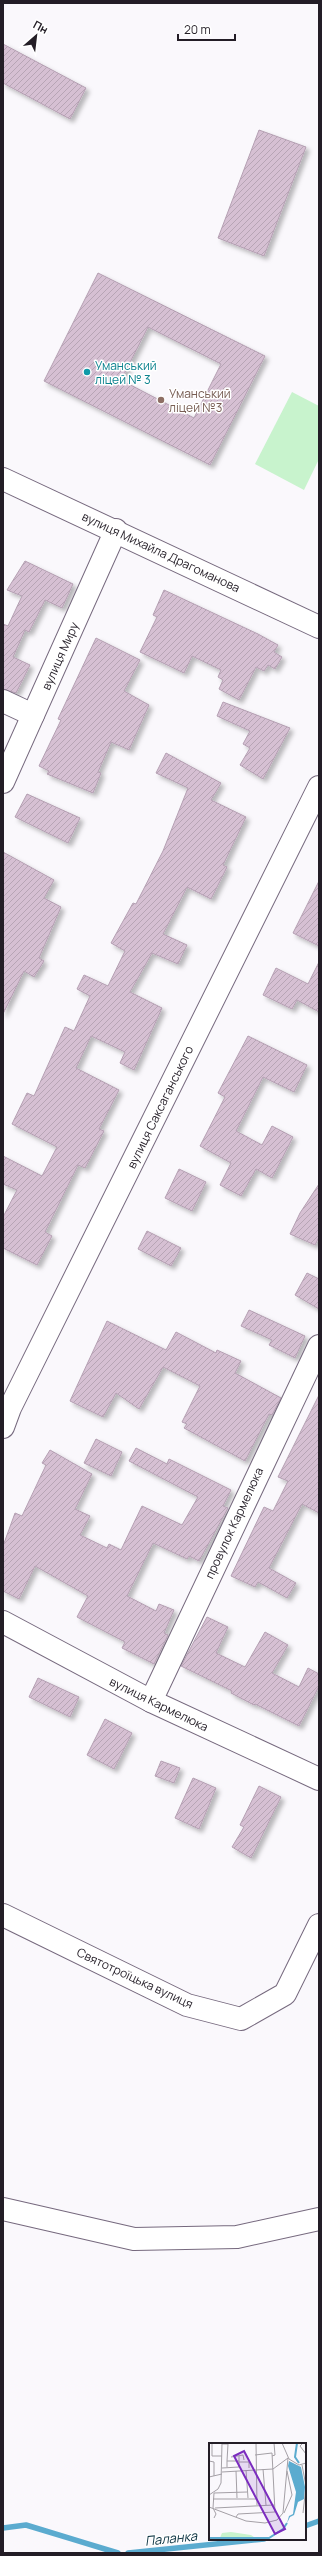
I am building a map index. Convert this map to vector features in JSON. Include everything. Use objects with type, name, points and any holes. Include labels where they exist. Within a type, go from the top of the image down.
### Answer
[{"type":"street","name":"вулиця Михайла Драгоманова","points":[[3,479],[116,530],[319,627]]},
{"type":"street","name":"вулиця Миру","points":[[3,782],[116,530]]},
{"type":"street","points":[[3,701],[33,715]]},
{"type":"street","name":"вулиця Саксаганського","points":[[5,1413],[319,787]]},
{"type":"street","name":"провулок Кармелюка","points":[[151,1701],[319,1346]]},
{"type":"street","name":"вулиця Кармелюка","points":[[3,1622],[151,1701],[319,1779]]},
{"type":"street","name":"Святотроїцька вулиця","points":[[3,1915],[187,2005],[241,2019],[286,1994],[319,1925]]},
{"type":"street","points":[[3,2209],[134,2239],[237,2237],[319,2219]]},
{"type":"green space","points":[[292,392],[319,406],[319,459],[304,490],[255,464]]},
{"type":"building","points":[[3,44],[86,88],[70,119],[3,83]]},
{"type":"building","points":[[259,130],[306,147],[264,256],[218,238]]},
{"type":"building","name":"Уманський ліцей № 3","points":[[98,273],[265,356],[210,465],[44,381]],"holes":[[[148,327],[221,364],[194,418],[121,380]]]},
{"type":"building","points":[[25,561],[73,584],[62,608],[45,600],[29,632],[25,630],[13,657],[30,665],[16,693],[3,689],[3,624],[8,626],[22,596],[7,590]]},
{"type":"building","points":[[164,590],[258,634],[278,645],[274,652],[282,657],[275,669],[268,665],[264,671],[256,667],[239,700],[219,689],[223,680],[218,677],[221,670],[192,656],[184,673],[140,652],[157,617],[153,615]]},
{"type":"building","points":[[96,638],[140,660],[124,691],[149,705],[129,750],[111,742],[98,772],[101,773],[93,793],[47,774],[49,771],[39,766],[61,720],[58,719]]},
{"type":"building","points":[[223,702],[290,728],[263,779],[240,765],[250,748],[243,744],[250,731],[217,716]]},
{"type":"building","points":[[166,753],[221,783],[211,800],[246,817],[223,865],[227,867],[211,899],[187,887],[163,934],[187,945],[178,964],[152,953],[130,992],[162,1008],[134,1070],[120,1063],[125,1052],[91,1036],[76,1068],[119,1090],[99,1129],[104,1131],[85,1168],[78,1165],[45,1232],[52,1236],[37,1265],[3,1248],[3,1217],[17,1190],[3,1184],[3,1156],[42,1176],[57,1147],[12,1124],[27,1093],[34,1096],[65,1027],[74,1031],[90,996],[77,989],[84,975],[108,986],[125,951],[111,943],[133,903],[136,904],[163,851],[188,788],[156,773]]},
{"type":"building","points":[[27,794],[80,818],[68,843],[15,817]]},
{"type":"building","points":[[3,852],[54,880],[44,898],[61,907],[39,958],[44,961],[34,977],[24,971],[3,1014]]},
{"type":"building","points":[[319,881],[319,946],[293,933]]},
{"type":"building","points":[[319,962],[319,1012],[297,1000],[292,1009],[263,995],[276,968],[308,984]]},
{"type":"building","points":[[248,1036],[307,1065],[294,1092],[263,1077],[236,1131],[262,1145],[272,1126],[293,1137],[272,1178],[256,1169],[241,1196],[220,1185],[231,1163],[200,1146],[225,1097],[218,1093]]},
{"type":"building","points":[[179,1169],[206,1182],[192,1211],[165,1198]]},
{"type":"building","points":[[319,1184],[319,1237],[315,1245],[290,1234],[300,1213]]},
{"type":"building","points":[[147,1231],[181,1248],[171,1266],[138,1249]]},
{"type":"building","points":[[307,1273],[319,1279],[319,1309],[295,1295]]},
{"type":"building","points":[[249,1310],[305,1336],[295,1358],[269,1345],[272,1340],[241,1326]]},
{"type":"building","points":[[107,1321],[166,1350],[176,1332],[216,1353],[217,1350],[241,1361],[235,1373],[281,1398],[272,1415],[269,1414],[245,1461],[184,1428],[187,1424],[182,1422],[200,1386],[163,1367],[139,1409],[116,1393],[103,1417],[70,1401]]},
{"type":"building","points":[[319,1395],[319,1513],[302,1504],[269,1568],[296,1583],[287,1598],[258,1582],[255,1587],[231,1576],[264,1507],[273,1511],[288,1481],[278,1477]]},
{"type":"building","points":[[96,1439],[122,1452],[111,1476],[84,1463]]},
{"type":"building","points":[[136,1448],[167,1464],[169,1459],[231,1490],[223,1506],[228,1508],[199,1561],[189,1556],[187,1559],[153,1543],[127,1596],[156,1611],[159,1604],[174,1610],[164,1633],[168,1635],[154,1664],[122,1648],[125,1642],[77,1617],[88,1596],[35,1566],[19,1599],[3,1591],[3,1546],[15,1513],[22,1516],[46,1465],[42,1463],[50,1450],[92,1474],[75,1509],[90,1516],[80,1535],[107,1548],[109,1544],[121,1550],[142,1506],[182,1525],[198,1497],[129,1461]]},
{"type":"building","points":[[207,1617],[228,1627],[216,1653],[245,1667],[265,1632],[288,1645],[272,1673],[299,1687],[308,1668],[319,1674],[319,1686],[299,1726],[255,1704],[254,1705],[231,1693],[232,1691],[181,1666]]},
{"type":"building","points":[[38,1678],[79,1697],[70,1717],[29,1697]]},
{"type":"building","points":[[105,1719],[132,1733],[114,1769],[87,1755]]},
{"type":"building","points":[[161,1761],[180,1768],[174,1783],[155,1776]]},
{"type":"building","points":[[193,1778],[216,1788],[199,1829],[175,1818]]},
{"type":"building","points":[[259,1786],[281,1797],[251,1858],[232,1847],[244,1827],[240,1825]]},
{"type":"waterway","name":"Паланка","points":[[306,2526],[319,2521]]},
{"type":"waterway","name":"Паланка","points":[[3,2528],[26,2525],[118,2553]]},
{"type":"waterway","name":"Паланка","points":[[128,2553],[254,2540]]},
{"type":"place","name":"Уманський ліцей № 3","points":[[87,372]]},
{"type":"place","name":"Уманський ліцей №3","points":[[161,400]]}]
